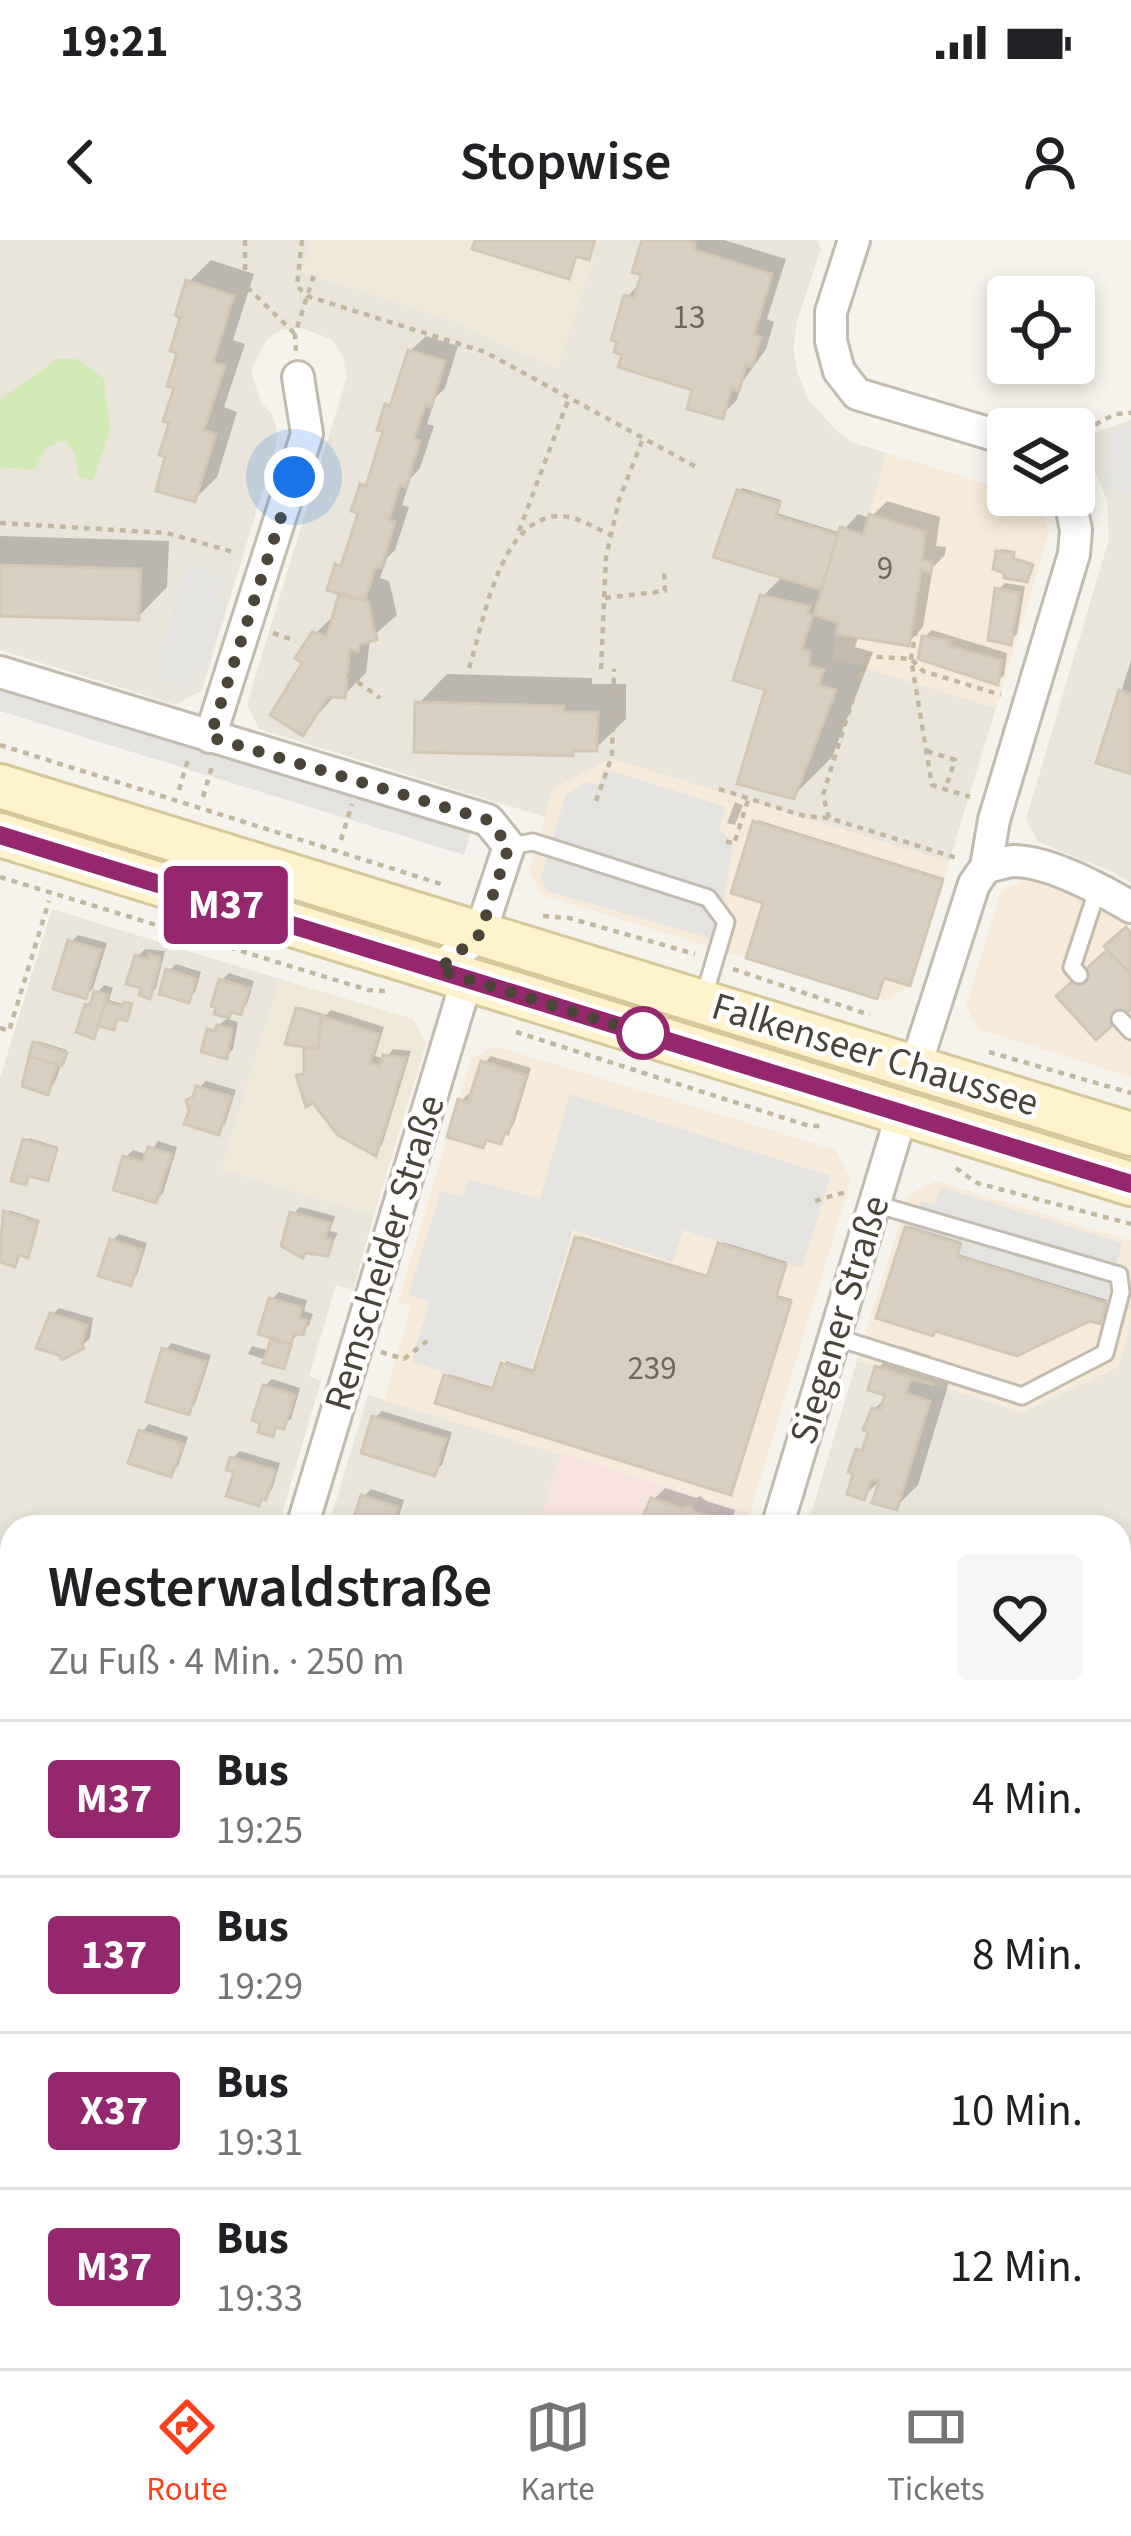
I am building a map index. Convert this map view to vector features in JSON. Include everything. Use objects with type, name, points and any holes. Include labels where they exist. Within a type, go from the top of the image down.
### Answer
[{"type":"main road","name":"Falkenseer Chaussee","points":[[0,786],[1131,1134]]},
{"type":"main road","name":"Falkenseer Chaussee","points":[[0,835],[1131,1184]]},
{"type":"main road","points":[[902,1114],[916,1068]]},
{"type":"street","points":[[854,240],[831,312],[830,341],[839,371],[856,394],[987,433]]},
{"type":"street","points":[[209,737],[308,434],[298,377]]},
{"type":"street","points":[[916,1068],[974,884],[986,862],[994,820],[1074,554],[1073,516]]},
{"type":"street","points":[[0,672],[488,820],[509,846],[480,934],[453,975]]},
{"type":"street","points":[[986,862],[1098,888],[1131,908]]},
{"type":"street","name":"Remscheider Straße","points":[[305,1515],[453,975]]},
{"type":"street","name":"Siegener Straße","points":[[781,1515],[835,1337],[865,1197],[902,1114]]},
{"type":"lane","points":[[509,846],[533,842],[708,898],[726,922],[702,1002]]},
{"type":"lane","points":[[1079,976],[1072,967],[1098,888]]},
{"type":"lane","points":[[835,1337],[1022,1396],[1105,1353],[1121,1292],[1125,1269],[865,1197]]},
{"type":"path","points":[[245,240],[245,285],[295,334]]},
{"type":"path","points":[[302,240],[296,286],[307,296],[485,352],[700,469]]},
{"type":"path","points":[[298,377],[295,334],[314,275]]},
{"type":"path","points":[[469,668],[507,552],[569,398]]},
{"type":"path","points":[[1095,424],[1114,414],[1131,413]]},
{"type":"path","points":[[602,669],[611,535],[619,500],[644,438]]},
{"type":"path","points":[[517,536],[557,516],[611,535]]},
{"type":"path","points":[[0,523],[167,533],[267,561]]},
{"type":"path","points":[[605,598],[665,591],[664,572]]},
{"type":"path","points":[[916,630],[911,659],[932,785],[976,799]]},
{"type":"path","points":[[829,818],[823,795],[866,656],[911,659],[923,671],[1007,696]]},
{"type":"path","points":[[596,801],[612,756],[614,669]]},
{"type":"path","points":[[348,675],[380,698]]},
{"type":"path","points":[[179,790],[209,737]]},
{"type":"path","points":[[202,797],[209,737]]},
{"type":"path","points":[[0,746],[454,889]]},
{"type":"path","points":[[927,751],[955,760],[945,790]]},
{"type":"path","points":[[341,841],[359,782]]},
{"type":"path","points":[[718,789],[986,862]]},
{"type":"path","points":[[726,842],[734,844],[748,798]]},
{"type":"path","points":[[0,877],[368,990],[393,992]]},
{"type":"path","points":[[0,1028],[9,1031],[49,902]]},
{"type":"path","points":[[664,959],[670,938]]},
{"type":"path","points":[[502,1025],[525,1037],[808,1126],[829,1126]]},
{"type":"path","points":[[974,1049],[1131,1094]]},
{"type":"path","points":[[944,1162],[993,1191],[1131,1225]]},
{"type":"path","points":[[993,1191],[998,1173]]},
{"type":"path","points":[[1039,1205],[1045,1187]]},
{"type":"path","points":[[814,1202],[865,1197]]},
{"type":"path","points":[[376,1350],[404,1359],[427,1341]]},
{"type":"shaded area","points":[[0,240],[312,240],[303,272],[446,318],[557,368],[599,240],[816,240],[821,248],[797,321],[793,350],[798,374],[808,399],[837,431],[854,443],[887,453],[838,623],[833,657],[996,708],[949,862],[611,759],[554,789],[545,817],[259,729],[247,704],[347,377],[343,357],[332,340],[302,328],[281,330],[267,339],[251,370],[260,401],[277,429],[276,447],[202,690],[176,705],[0,650]]},
{"type":"shaded area","points":[[312,240],[599,240],[558,368],[446,318],[303,272]]},
{"type":"shaded area","points":[[1131,420],[1131,883],[1038,842],[1026,819],[1109,539],[1107,500],[1095,474],[1095,432]]},
{"type":"shaded area","points":[[1112,427],[1131,427],[1131,494],[1104,487]]},
{"type":"shaded area","points":[[887,453],[987,484],[987,516],[1045,516],[1048,537],[996,708],[833,658],[838,623]]},
{"type":"shaded area","points":[[187,565],[224,576],[216,601],[226,604],[204,673],[194,670],[188,688],[152,677]]},
{"type":"shaded area","points":[[0,686],[471,832],[464,855],[0,711]]},
{"type":"shaded area","points":[[611,759],[949,862],[910,986],[885,1001],[542,895],[529,872],[553,789]]},
{"type":"shaded area","points":[[605,769],[726,807],[719,828],[734,844],[716,940],[547,891],[540,880],[566,794],[587,782],[599,785]]},
{"type":"shaded area","points":[[1027,879],[1087,901],[1131,928],[1131,1077],[978,1029],[966,1006],[1001,891]]},
{"type":"shaded area","points":[[52,909],[280,979],[222,1169],[374,1215],[353,1290],[336,1285],[309,1376],[321,1381],[282,1515],[0,1515],[0,1078]]},
{"type":"shaded area","points":[[280,979],[413,1019],[426,1043],[374,1215],[222,1169]]},
{"type":"shaded area","points":[[495,1046],[836,1150],[851,1179],[750,1513],[384,1400],[411,1307],[398,1302],[471,1058]]},
{"type":"shaded area","points":[[570,1094],[831,1176],[802,1268],[683,1230],[673,1262],[573,1230],[531,1369],[500,1359],[491,1386],[411,1362],[430,1302],[408,1295],[441,1191],[463,1197],[468,1179],[540,1199]]},
{"type":"shaded area","points":[[936,1181],[1131,1241],[1131,1321],[1119,1366],[1023,1412],[857,1361],[908,1195]]},
{"type":"shaded area","points":[[941,1187],[1122,1243],[1106,1303],[957,1256],[960,1244],[905,1227],[922,1201],[935,1204]]},
{"type":"shaded area","points":[[1131,1321],[1131,1515],[811,1515],[857,1361],[1023,1412],[1119,1366]]},
{"type":"shaded area","points":[[368,1395],[750,1513],[749,1515],[332,1515]]},
{"type":"shaded area","points":[[561,1453],[750,1513],[749,1515],[542,1515]]},
{"type":"green space","points":[[57,359],[78,359],[104,379],[110,431],[93,481],[78,477],[75,454],[66,440],[45,448],[35,470],[0,467],[0,400]]},
{"type":"green space","points":[[83,826],[445,944],[282,908],[77,845]]},
{"type":"green space","points":[[494,954],[866,1069],[860,1085],[477,966]]},
{"type":"building","points":[[475,240],[595,240],[589,260],[576,256],[569,279],[472,249]]},
{"type":"building","points":[[642,240],[684,240],[695,243],[695,250],[772,274],[754,335],[761,337],[752,367],[746,365],[739,391],[731,389],[723,419],[687,409],[692,390],[618,367],[622,355],[614,352],[617,342],[611,340],[624,295],[634,298],[641,275],[632,272]]},
{"type":"building","points":[[186,280],[234,296],[213,362],[225,366],[204,430],[216,434],[195,502],[156,491],[165,457],[159,455],[169,423],[163,421],[174,388],[167,386],[177,353],[170,351],[180,318],[175,315]]},
{"type":"building","points":[[408,350],[445,361],[431,407],[425,405],[414,439],[420,441],[406,487],[400,485],[389,520],[395,522],[381,568],[376,567],[364,602],[327,590],[335,564],[341,566],[358,513],[351,511],[360,484],[366,486],[383,431],[377,430],[385,404],[390,406]]},
{"type":"building","points":[[737,490],[780,503],[776,516],[838,535],[821,590],[713,557]]},
{"type":"building","points":[[869,514],[926,532],[922,560],[932,562],[931,573],[921,571],[909,646],[836,634],[838,623],[814,615],[840,527],[863,535]]},
{"type":"building","points":[[996,551],[1014,553],[1013,559],[1033,565],[1027,582],[1004,578],[1004,573],[993,569]]},
{"type":"building","points":[[0,565],[141,569],[139,620],[0,616]]},
{"type":"building","points":[[995,588],[1020,593],[1011,645],[988,640]]},
{"type":"building","points":[[339,594],[368,602],[377,640],[360,644],[358,652],[350,649],[345,698],[328,697],[303,736],[270,715],[302,663],[295,658],[312,632],[327,636]]},
{"type":"building","points":[[760,595],[810,606],[807,614],[813,615],[802,649],[809,652],[809,665],[824,670],[819,685],[836,690],[794,799],[737,784],[765,690],[733,680]]},
{"type":"building","points":[[922,636],[1002,660],[998,685],[918,659]]},
{"type":"building","points":[[1119,690],[1131,694],[1131,774],[1096,763]]},
{"type":"building","points":[[415,702],[564,706],[564,712],[598,712],[597,751],[573,751],[573,756],[414,752]]},
{"type":"building","points":[[753,821],[943,880],[910,986],[884,978],[877,999],[746,958],[763,903],[731,893]]},
{"type":"building","points":[[1126,927],[1131,933],[1131,978],[1104,946]]},
{"type":"building","points":[[68,940],[101,950],[86,999],[53,989]]},
{"type":"building","points":[[1107,950],[1131,975],[1131,1009],[1096,1040],[1056,996]]},
{"type":"building","points":[[149,954],[160,962],[150,999],[139,995],[141,988],[126,984],[135,955],[148,959]]},
{"type":"building","points":[[166,969],[196,979],[189,1003],[159,994]]},
{"type":"building","points":[[219,979],[249,988],[241,1015],[214,1014],[216,1007],[211,1006]]},
{"type":"building","points":[[94,991],[108,995],[94,1039],[76,1032]]},
{"type":"building","points":[[105,1002],[123,1007],[124,1002],[132,1004],[127,1021],[117,1019],[114,1030],[98,1026]]},
{"type":"building","points":[[296,1008],[321,1016],[318,1049],[285,1044]]},
{"type":"building","points":[[321,1016],[379,1034],[370,1063],[380,1066],[383,1055],[406,1058],[376,1156],[338,1135],[313,1103],[306,1107],[296,1075],[304,1074],[304,1047],[318,1049]]},
{"type":"building","points":[[217,1025],[232,1029],[227,1059],[201,1052],[207,1029],[215,1031]]},
{"type":"building","points":[[33,1042],[67,1053],[62,1066],[29,1056]]},
{"type":"building","points":[[29,1056],[57,1065],[48,1095],[22,1086]]},
{"type":"building","points":[[481,1061],[526,1075],[508,1134],[501,1144],[486,1140],[483,1148],[447,1137],[458,1099],[468,1102]]},
{"type":"building","points":[[196,1086],[231,1097],[219,1135],[184,1124],[189,1111],[186,1100],[193,1097]]},
{"type":"building","points":[[23,1139],[57,1149],[48,1181],[28,1176],[26,1185],[11,1181]]},
{"type":"building","points":[[148,1147],[172,1154],[156,1203],[113,1190],[123,1156],[143,1162]]},
{"type":"building","points":[[3,1211],[38,1222],[28,1258],[19,1255],[15,1267],[0,1262]]},
{"type":"building","points":[[290,1212],[330,1223],[325,1238],[333,1240],[328,1256],[305,1253],[303,1258],[281,1246]]},
{"type":"building","points":[[905,1227],[961,1244],[957,1256],[1106,1303],[1100,1324],[1090,1321],[1017,1356],[876,1318]]},
{"type":"building","points":[[575,1237],[707,1277],[718,1243],[786,1265],[776,1297],[791,1302],[731,1495],[435,1403],[444,1375],[492,1390],[501,1363],[533,1373]]},
{"type":"building","points":[[110,1239],[142,1250],[131,1286],[98,1276]]},
{"type":"building","points":[[269,1298],[302,1307],[299,1318],[307,1321],[303,1335],[294,1333],[291,1345],[258,1334]]},
{"type":"building","points":[[50,1313],[87,1325],[84,1348],[62,1360],[36,1348]]},
{"type":"building","points":[[271,1339],[291,1345],[284,1369],[263,1363]]},
{"type":"building","points":[[162,1348],[206,1362],[189,1415],[146,1402]]},
{"type":"building","points":[[875,1366],[935,1385],[911,1379],[906,1393],[930,1401],[897,1510],[872,1503],[879,1481],[872,1479],[864,1500],[847,1494],[853,1474],[848,1472],[868,1432],[863,1430],[872,1408],[880,1410],[885,1395],[868,1390]]},
{"type":"building","points":[[263,1385],[295,1395],[284,1429],[276,1427],[273,1437],[258,1432],[260,1423],[252,1420]]},
{"type":"building","points":[[372,1416],[446,1439],[435,1476],[361,1453]]},
{"type":"building","points":[[139,1430],[183,1444],[171,1477],[128,1463]]},
{"type":"building","points":[[230,1457],[275,1470],[266,1500],[262,1498],[259,1506],[226,1496],[234,1472],[226,1470]]},
{"type":"building","points":[[361,1495],[398,1507],[396,1515],[355,1515]]},
{"type":"building","points":[[651,1498],[682,1508],[691,1506],[705,1515],[643,1515]]},
{"type":"bus line","name":"M37","points":[[0,835],[1131,1184]]},
{"type":"route","points":[[294,477],[210,737],[488,820],[509,846],[480,934],[438,970],[652,1036],[643,1033]]}]
